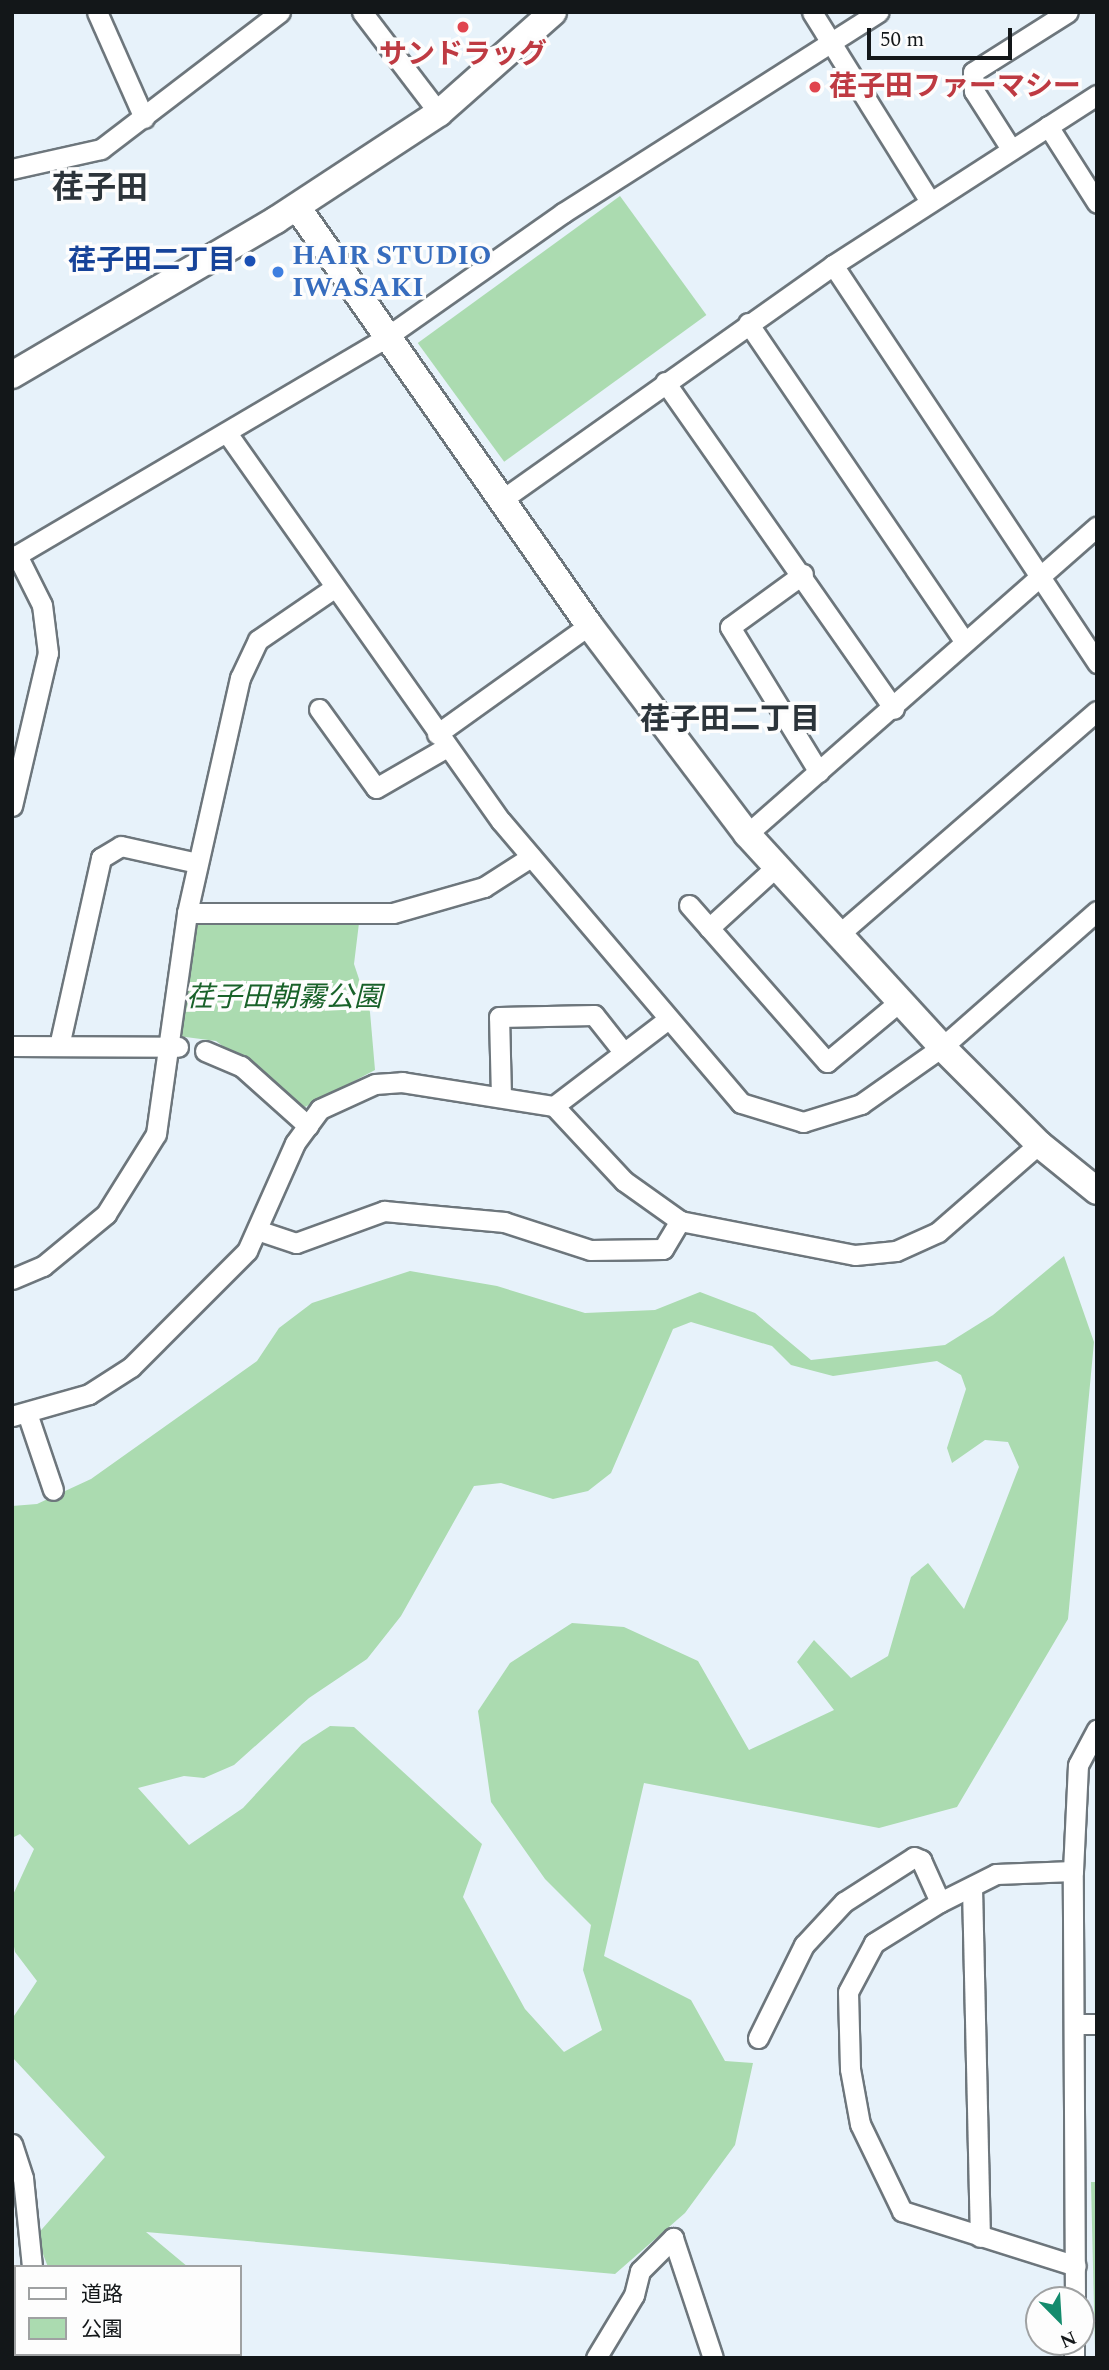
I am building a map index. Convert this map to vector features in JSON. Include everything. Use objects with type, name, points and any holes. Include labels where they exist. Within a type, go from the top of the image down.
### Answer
[{"type":"street","points":[[97,12],[144,118]]},
{"type":"street","points":[[12,169],[76,159],[144,118],[279,12]]},
{"type":"street","points":[[362,12],[439,113]]},
{"type":"street","points":[[12,375],[297,207],[439,113],[553,12]]},
{"type":"street","points":[[812,12],[929,200]]},
{"type":"street","points":[[12,806],[48,653],[42,605],[15,557],[385,338],[563,213],[878,12]]},
{"type":"street","points":[[1011,149],[974,91],[973,72],[1068,12]]},
{"type":"street","points":[[500,501],[833,265],[929,200],[1097,95]]},
{"type":"street","points":[[1048,126],[1097,203]]},
{"type":"street","points":[[297,207],[500,501],[589,625],[747,834],[942,1047],[1039,1144],[1097,1191]]},
{"type":"street","points":[[833,265],[1097,663]]},
{"type":"street","points":[[748,323],[965,642]]},
{"type":"street","points":[[665,382],[803,574],[894,709]]},
{"type":"street","points":[[227,433],[442,741],[531,857],[667,1020],[741,1103],[803,1122],[861,1104],[942,1047],[1097,911]]},
{"type":"street","points":[[747,834],[894,709],[965,642],[1097,526]]},
{"type":"street","points":[[803,574],[730,627],[820,772]]},
{"type":"street","points":[[12,1279],[73,1244],[137,1173],[156,1134],[172,1046],[187,913],[240,678],[258,640],[334,588]]},
{"type":"street","points":[[319,709],[376,788],[442,741],[589,625]]},
{"type":"street","points":[[838,935],[1097,711]]},
{"type":"street","points":[[59,1046],[101,858],[121,846],[197,863]]},
{"type":"street","points":[[187,913],[393,913],[484,887],[531,857]]},
{"type":"street","points":[[709,928],[777,866]]},
{"type":"street","points":[[688,905],[827,1062],[899,1002]]},
{"type":"street","points":[[501,1097],[499,1017],[594,1015],[624,1053]]},
{"type":"street","points":[[554,1106],[667,1020]]},
{"type":"street","points":[[12,1046],[172,1046]]},
{"type":"street","points":[[205,1051],[241,1066],[308,1126]]},
{"type":"street","points":[[53,1490],[20,1414],[89,1394],[131,1367],[210,1292],[247,1251],[308,1126],[320,1109],[375,1084],[402,1082],[554,1106],[624,1181],[680,1221],[855,1255],[896,1251],[938,1232],[1039,1144]]},
{"type":"street","points":[[257,1230],[296,1243],[384,1212],[504,1222],[590,1251],[663,1249],[680,1221]]},
{"type":"street","points":[[1075,2286],[1073,1871],[1078,1765],[1097,1730]]},
{"type":"street","points":[[758,2038],[804,1945],[844,1902],[914,1857],[921,1860],[940,1902]]},
{"type":"street","points":[[1073,1871],[996,1874],[940,1902],[874,1943],[854,1974],[850,2069],[864,2135],[902,2211],[1076,2266]]},
{"type":"street","points":[[972,1887],[980,2237]]},
{"type":"street","points":[[1075,2024],[1097,2024]]},
{"type":"street","points":[[12,2144],[23,2179],[32,2265]]},
{"type":"street","points":[[596,2358],[634,2295],[640,2270],[673,2238],[713,2358]]},
{"type":"green space","points":[[620,196],[706,315],[504,462],[418,343]]},
{"type":"green space","name":"荏子田朝霧公園","points":[[198,922],[359,923],[354,964],[370,1012],[375,1070],[305,1107],[216,1041],[178,1036]]},
{"type":"green space","points":[[1064,1256],[1094,1342],[1068,1619],[957,1807],[879,1828],[644,1783],[604,1956],[691,2000],[725,2061],[753,2063],[735,2145],[685,2213],[615,2274],[146,2232],[186,2265],[47,2265],[36,2236],[105,2157],[12,2057],[12,2019],[37,1981],[15,1952],[12,1936],[12,1897],[34,1849],[20,1834],[12,1838],[12,1506],[37,1504],[91,1479],[257,1361],[279,1328],[312,1303],[410,1271],[497,1286],[585,1313],[655,1310],[700,1292],[755,1313],[811,1360],[945,1345],[993,1315]],"holes":[[[691,1322],[772,1346],[791,1365],[833,1376],[937,1361],[961,1375],[966,1389],[947,1448],[952,1463],[985,1440],[1008,1442],[1019,1467],[964,1609],[928,1563],[911,1577],[888,1656],[851,1678],[814,1640],[797,1662],[834,1710],[749,1750],[698,1661],[624,1627],[572,1623],[510,1663],[478,1711],[491,1802],[545,1879],[591,1925],[583,1970],[602,2030],[564,2052],[525,2009],[463,1897],[482,1844],[354,1727],[330,1726],[302,1744],[243,1808],[189,1845],[138,1788],[184,1776],[204,1778],[234,1765],[309,1698],[367,1659],[401,1616],[474,1486],[501,1483],[553,1499],[588,1491],[611,1473],[673,1329]]]},
{"type":"green space","points":[[1091,2182],[1097,2182],[1097,2351]]},
{"type":"place","name":"サンドラッグ","points":[[463,27]]},
{"type":"place","name":"荏子田ファーマシー","points":[[815,87]]},
{"type":"place","name":"荏子田二丁目","points":[[250,261]]},
{"type":"place","name":"HAIR STUDIO IWASAKI","points":[[278,272]]},
{"type":"district","name":"荏子田","points":[[100,189]]},
{"type":"district","name":"荏子田二丁目","points":[[730,720]]}]
